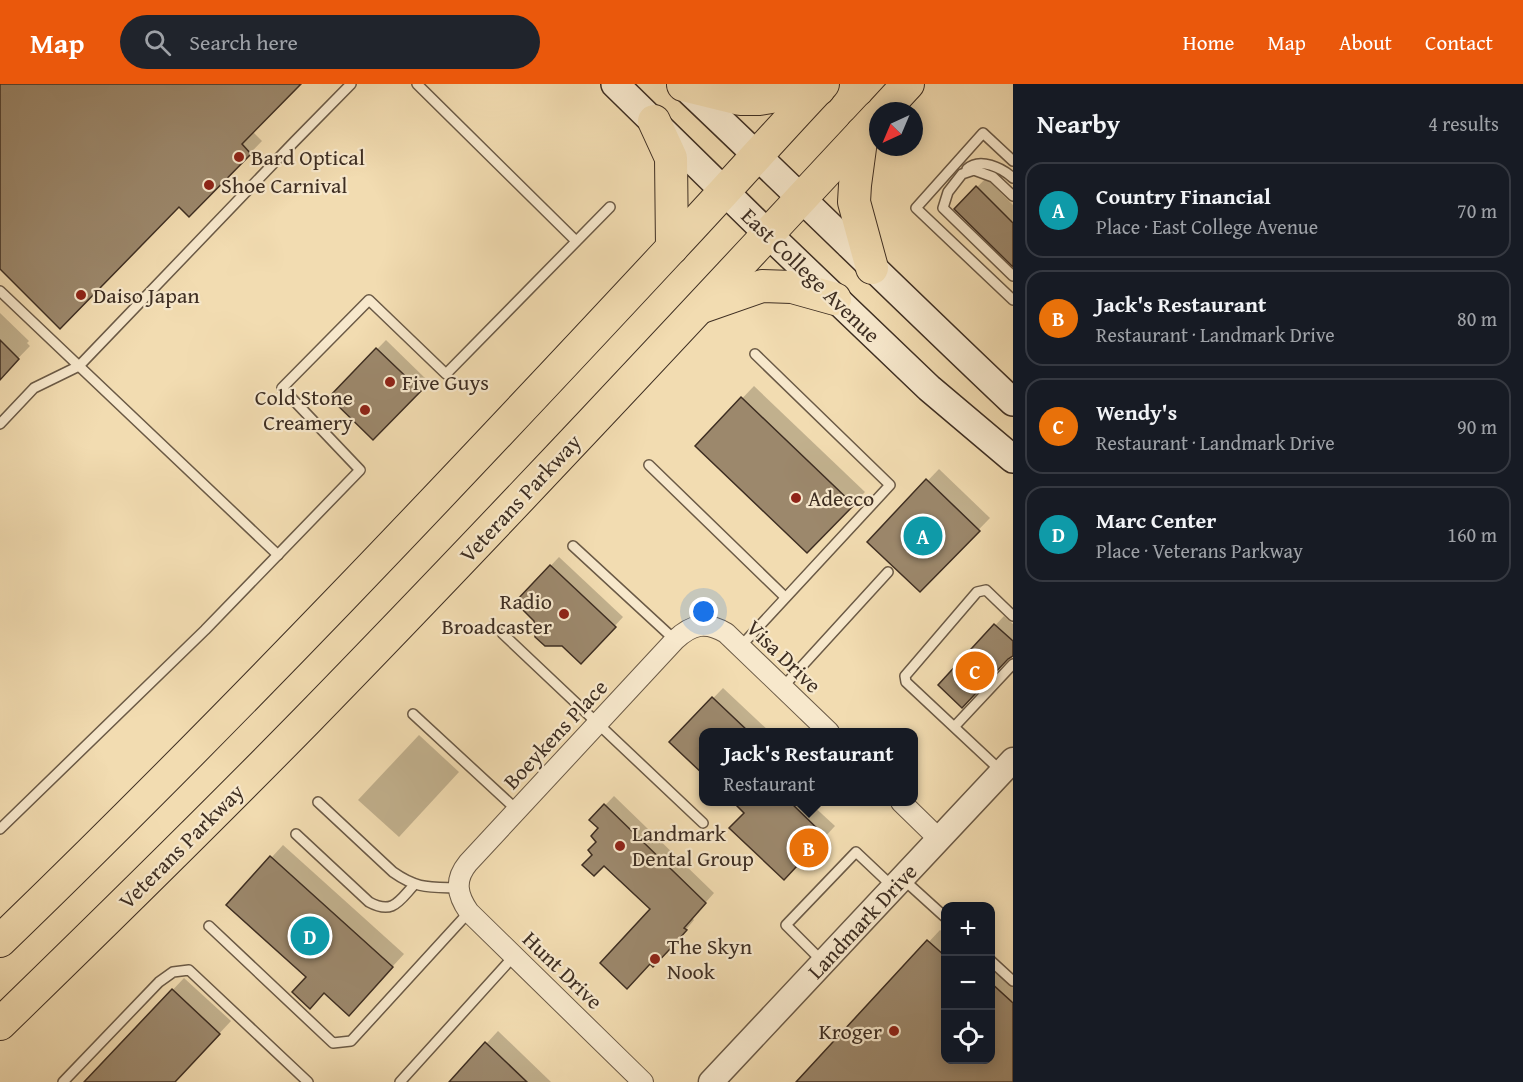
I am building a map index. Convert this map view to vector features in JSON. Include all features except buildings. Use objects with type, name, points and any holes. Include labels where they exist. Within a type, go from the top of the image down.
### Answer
[{"type":"highway","name":"Veterans Parkway","points":[[891,102],[908,84]]},
{"type":"highway","points":[[683,85],[740,99],[759,99],[821,86]]},
{"type":"highway","points":[[0,941],[195,748],[326,614],[672,248],[821,86]]},
{"type":"highway","points":[[654,122],[671,158],[672,248]]},
{"type":"highway","name":"Veterans Parkway","points":[[0,1024],[306,722],[869,125]]},
{"type":"highway","points":[[869,137],[855,185],[854,202],[872,267]]},
{"type":"highway","points":[[698,308],[762,286],[792,287],[835,299]]},
{"type":"main road","name":"East College Avenue","points":[[615,84],[929,388],[1013,459]]},
{"type":"main road","points":[[683,85],[1013,402]]},
{"type":"street","name":"Boeykens Place","points":[[458,888],[464,867],[675,640],[686,631],[701,626]]},
{"type":"street","name":"Visa Drive","points":[[701,626],[716,627],[726,633],[825,728]]},
{"type":"street","name":"Landmark Drive","points":[[711,1082],[1007,766]]},
{"type":"street","points":[[906,806],[939,839]]},
{"type":"street","name":"Hunt Drive","points":[[458,888],[462,903],[469,912],[643,1082]]},
{"type":"lane","points":[[0,424],[34,388],[79,366],[351,84]]},
{"type":"lane","points":[[417,84],[576,241]]},
{"type":"lane","points":[[1013,161],[983,133],[916,208],[1013,300]]},
{"type":"lane","points":[[1013,178],[1006,172],[983,163],[971,165],[948,192],[943,208],[1013,276]]},
{"type":"lane","points":[[962,174],[974,170],[993,177],[1013,196]]},
{"type":"lane","points":[[0,829],[205,630],[360,470],[282,388],[369,300],[446,374],[610,207]]},
{"type":"lane","points":[[0,291],[278,555]]},
{"type":"lane","points":[[740,646],[890,485],[755,354]]},
{"type":"lane","points":[[649,465],[785,597]]},
{"type":"lane","points":[[573,546],[675,640]]},
{"type":"lane","points":[[782,688],[888,572]]},
{"type":"lane","points":[[1007,766],[955,726],[906,682],[905,676],[977,592],[986,590],[1013,616]]},
{"type":"lane","points":[[502,634],[703,823]]},
{"type":"lane","points":[[955,726],[1013,664]]},
{"type":"lane","points":[[413,714],[517,810]]},
{"type":"lane","points":[[318,802],[406,882],[427,887],[458,888]]},
{"type":"lane","points":[[296,834],[369,902],[380,908],[395,905],[414,885]]},
{"type":"lane","points":[[824,963],[786,926],[856,852],[941,915]]},
{"type":"lane","points":[[208,926],[333,1043],[351,1041],[469,912]]},
{"type":"lane","points":[[400,1082],[514,956]]},
{"type":"lane","points":[[995,965],[1013,981]]},
{"type":"lane","points":[[63,1082],[159,982],[173,972],[189,970],[308,1082]]},
{"type":"place","name":"Bard Optical","points":[[239,157]]},
{"type":"place","name":"Shoe Carnival","points":[[209,185]]},
{"type":"place","name":"Daiso Japan","points":[[81,295]]},
{"type":"place","name":"Five Guys","points":[[390,382]]},
{"type":"place","name":"Cold Stone Creamery","points":[[365,410]]},
{"type":"place","name":"Adecco","points":[[796,498]]},
{"type":"place","name":"Country Financial","points":[[923,536]]},
{"type":"place","name":"Radio Broadcaster","points":[[564,614]]},
{"type":"place","name":"Wendy's","points":[[975,671]]},
{"type":"place","name":"Landmark Dental Group","points":[[620,846]]},
{"type":"place","name":"Jack's Restaurant","points":[[809,848]]},
{"type":"place","name":"Marc Center","points":[[310,936]]},
{"type":"place","name":"The Skyn Nook","points":[[655,959]]},
{"type":"place","name":"Kroger","points":[[894,1031]]}]
